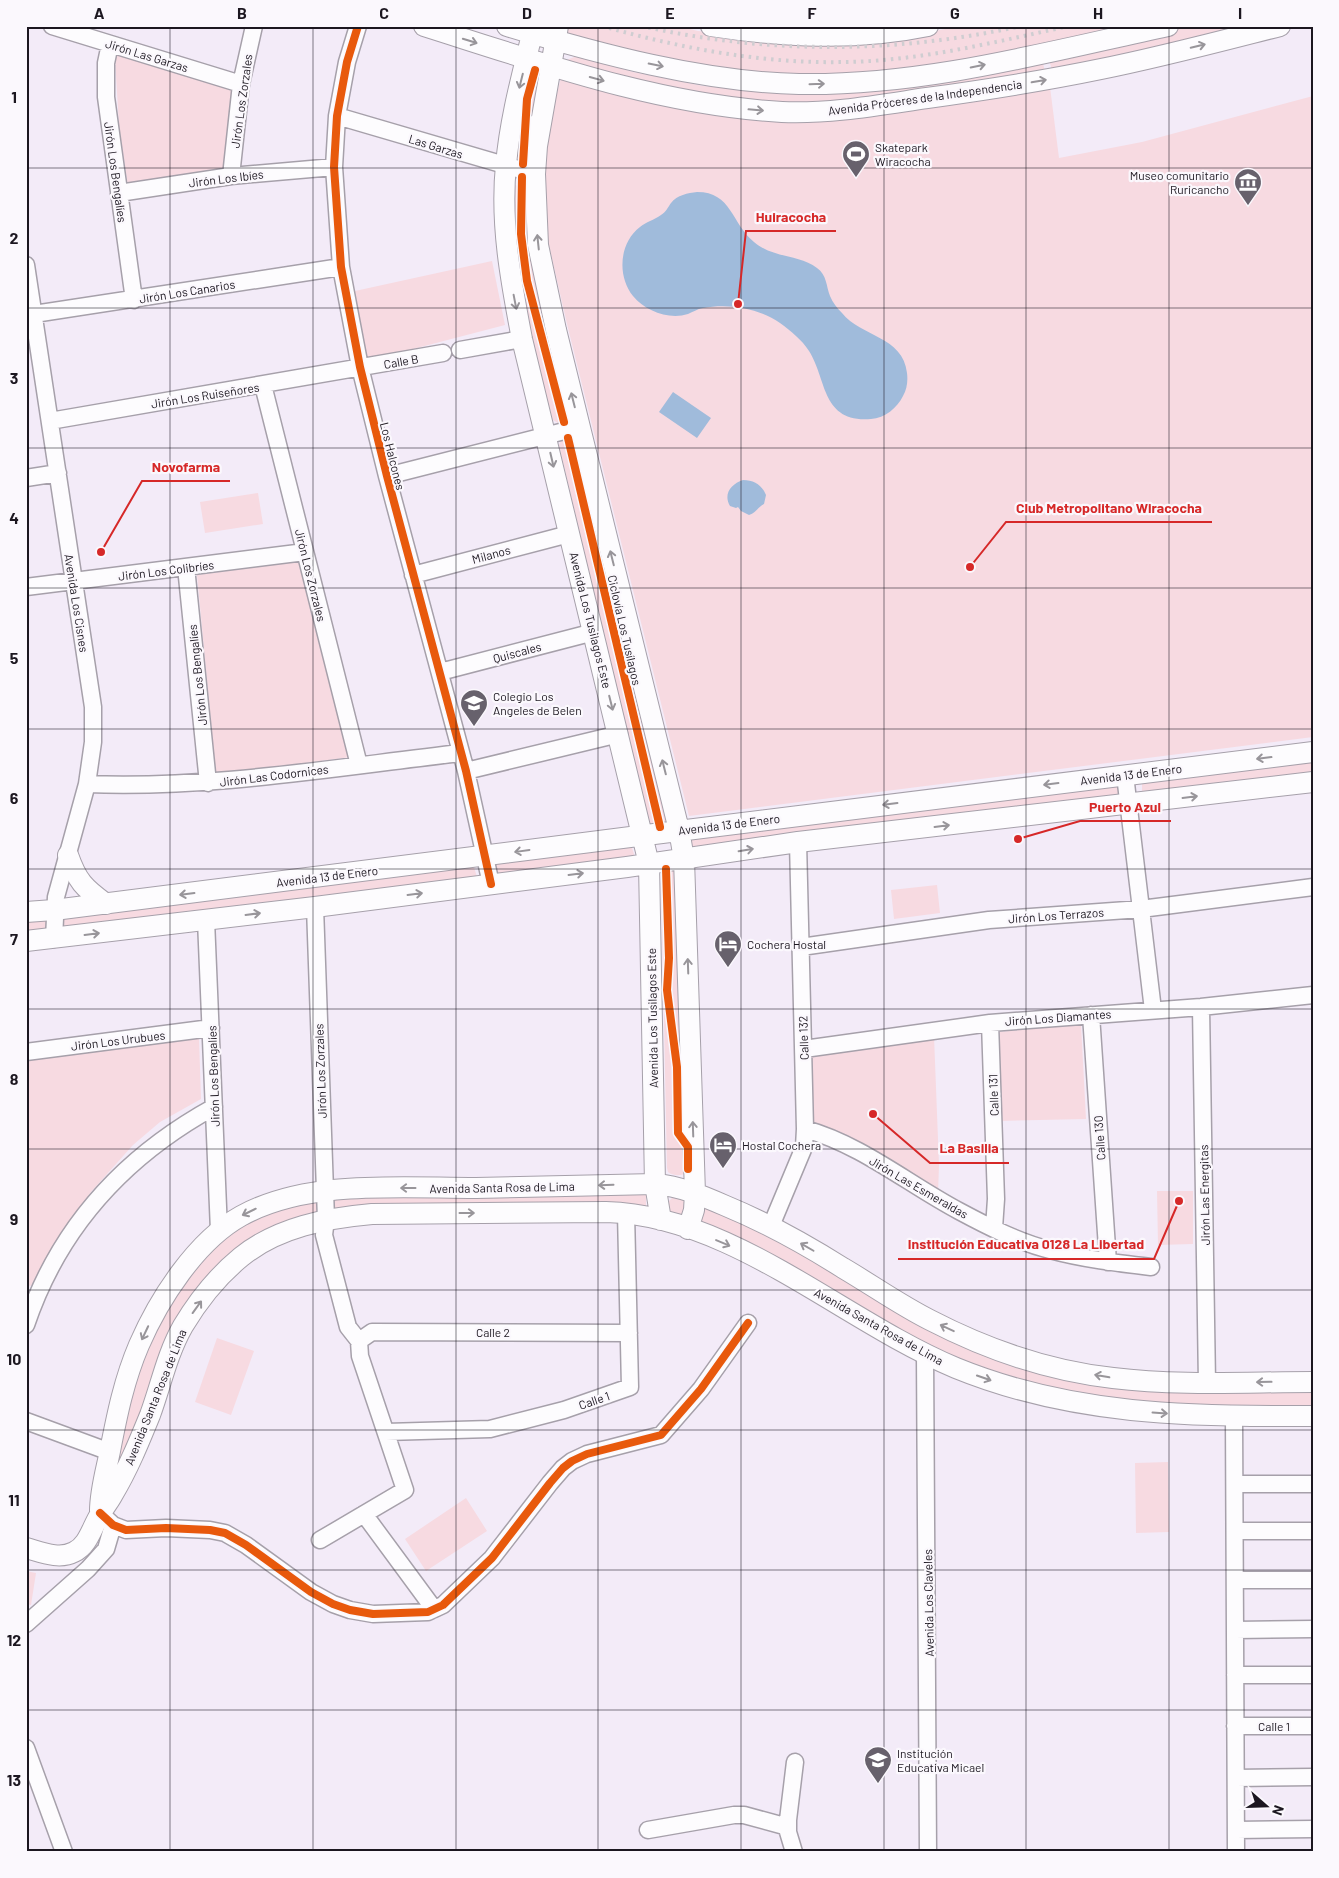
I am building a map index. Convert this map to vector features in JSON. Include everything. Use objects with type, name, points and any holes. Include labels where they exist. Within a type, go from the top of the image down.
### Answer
[{"type":"main road","name":"Avenida Próceres de la Independencia","points":[[424,26],[550,66],[644,91],[692,101],[766,110],[826,111],[850,110],[1052,79],[1102,69],[1280,26]]},
{"type":"main road","name":"Avenida Próceres de la Independencia","points":[[507,26],[556,33],[646,63],[700,74],[760,82],[800,84],[878,81],[919,77],[1168,26]]},
{"type":"main road","points":[[711,26],[778,35],[814,36],[865,35],[928,26]]},
{"type":"main road","name":"Avenida Los Tusilagos Este","points":[[533,30],[513,118],[506,166],[506,232],[513,292],[522,339],[649,864],[655,1184],[661,1220]]},
{"type":"main road","points":[[556,33],[537,146],[535,174],[538,245],[556,330],[680,830],[684,859],[695,1193],[694,1210],[688,1229]]},
{"type":"main road","name":"Avenida 13 de Enero","points":[[26,912],[106,904],[680,830],[1313,752]]},
{"type":"main road","points":[[26,941],[206,920],[315,916],[491,884],[649,864],[798,842],[1313,782]]},
{"type":"main road","points":[[68,855],[76,876],[88,891],[106,904]]},
{"type":"main road","name":"Avenida Santa Rosa de Lima","points":[[107,1519],[102,1486],[124,1384],[151,1318],[184,1270],[219,1231],[260,1207],[301,1195],[356,1188],[669,1185],[695,1193],[771,1226],[841,1266],[908,1308],[945,1327],[992,1348],[1047,1365],[1111,1378],[1206,1383],[1313,1382]]},
{"type":"main road","name":"Avenida Santa Rosa de Lima","points":[[107,1519],[113,1494],[129,1465],[151,1412],[163,1370],[176,1340],[184,1325],[211,1287],[242,1256],[278,1234],[326,1219],[372,1214],[626,1213],[661,1220],[726,1244],[782,1272],[926,1354],[978,1376],[1057,1399],[1146,1412],[1234,1417],[1313,1416]]},
{"type":"main road","points":[[26,1548],[63,1556],[74,1552],[84,1545],[107,1519]]},
{"type":"street","name":"Jirón Las Garzas","points":[[52,26],[242,84]]},
{"type":"street","name":"Jirón Los Zorzales","points":[[231,176],[242,84],[254,26]]},
{"type":"street","name":"Los Halcones","points":[[358,26],[347,62],[337,116],[334,167],[341,267],[360,367],[387,476],[466,771],[491,884]]},
{"type":"street","name":"Jirón Los Bengalíes","points":[[110,44],[105,81],[134,300]]},
{"type":"street","name":"Las Garzas","points":[[337,116],[535,174]]},
{"type":"street","points":[[513,118],[529,122],[532,125],[537,146]]},
{"type":"street","name":"Jirón Los Ibíes","points":[[119,193],[231,176],[334,167]]},
{"type":"street","name":"Avenida Los Cisnes","points":[[26,265],[34,314],[34,368],[50,421],[93,707],[92,742],[87,784],[56,897],[54,938]]},
{"type":"street","name":"Jirón Los Canarios","points":[[34,314],[341,267]]},
{"type":"street","points":[[460,350],[522,339]]},
{"type":"street","name":"Calle B","points":[[360,367],[443,354]]},
{"type":"street","name":"Jirón Los Ruiseñores","points":[[50,421],[360,367]]},
{"type":"street","name":"Jirón Los Zorzales","points":[[263,385],[359,765]]},
{"type":"street","points":[[387,476],[580,426]]},
{"type":"street","points":[[26,478],[58,473]]},
{"type":"street","name":"Milanos","points":[[414,575],[569,534]]},
{"type":"street","name":"Jirón Los Colibríes","points":[[26,587],[305,552]]},
{"type":"street","name":"Jirón Los Bengalíes","points":[[186,568],[208,783]]},
{"type":"street","name":"Quiscales","points":[[440,672],[594,632]]},
{"type":"street","points":[[466,771],[619,734]]},
{"type":"street","name":"Jirón Las Codornices","points":[[87,784],[165,785],[208,783],[461,752]]},
{"type":"street","points":[[1125,775],[1153,1010]]},
{"type":"street","name":"Calle 132","points":[[771,1226],[804,1147],[804,1049],[798,842]]},
{"type":"street","name":"Jirón Los Terrazos","points":[[801,947],[989,920],[1140,909],[1313,887]]},
{"type":"street","name":"Jirón Los Zorzales","points":[[315,916],[326,1219],[324,1235],[345,1318],[348,1327],[359,1341]]},
{"type":"street","name":"Jirón Los Bengalíes","points":[[206,920],[219,1231]]},
{"type":"street","name":"Jirón Los Diamantes","points":[[804,1049],[990,1023],[1202,1007],[1313,995]]},
{"type":"street","name":"Jirón Las Energitas","points":[[1202,1007],[1206,1383]]},
{"type":"street","name":"Calle 130","points":[[1091,1015],[1108,1262]]},
{"type":"street","name":"Calle 131","points":[[990,1023],[997,1215],[994,1228]]},
{"type":"street","name":"Jirón Los Urubues","points":[[26,1052],[211,1028]]},
{"type":"street","points":[[26,1325],[48,1272],[68,1238],[91,1206],[118,1176],[140,1156],[188,1122],[214,1107]]},
{"type":"street","name":"Jirón Las Esmeraldas","points":[[805,1129],[823,1134],[848,1145],[959,1211],[1019,1240],[1048,1250],[1108,1262],[1151,1267]]},
{"type":"street","name":"Calle 1","points":[[386,1432],[490,1429],[564,1410],[630,1387],[626,1213]]},
{"type":"street","points":[[26,1624],[88,1569],[106,1549],[107,1519],[126,1530],[166,1528],[210,1530],[225,1533],[246,1544],[311,1592],[333,1604],[350,1610],[373,1614],[428,1612],[443,1605],[492,1558],[550,1483],[572,1461],[587,1454],[661,1435],[701,1389],[748,1323]]},
{"type":"street","name":"Calle 2","points":[[359,1341],[372,1332],[630,1333]]},
{"type":"street","points":[[320,1540],[405,1490],[360,1356],[359,1341]]},
{"type":"street","name":"Avenida Los Claveles","points":[[926,1354],[928,1852]]},
{"type":"street","points":[[1234,1417],[1236,1852]]},
{"type":"street","points":[[26,1421],[110,1452]]},
{"type":"street","points":[[1234,1484],[1313,1484]]},
{"type":"street","points":[[364,1514],[434,1609]]},
{"type":"street","points":[[1235,1531],[1313,1531]]},
{"type":"street","points":[[1235,1580],[1313,1580]]},
{"type":"street","points":[[1235,1630],[1313,1628]]},
{"type":"street","points":[[1235,1675],[1313,1675]]},
{"type":"street","name":"Calle 1","points":[[1235,1726],[1313,1726]]},
{"type":"street","points":[[26,1748],[29,1766],[64,1852]]},
{"type":"street","points":[[794,1852],[788,1827],[795,1762]]},
{"type":"street","points":[[1236,1778],[1313,1777]]},
{"type":"street","points":[[648,1830],[734,1815],[744,1815],[788,1827]]},
{"type":"street","points":[[1236,1830],[1313,1829]]},
{"type":"shaded area","points":[[566,26],[677,26],[698,31],[792,41],[898,38],[961,26],[1132,26],[948,65],[831,75],[765,73],[664,59],[564,35]]},
{"type":"shaded area","points":[[1191,26],[1259,26],[1052,70],[1049,60],[1055,54]]},
{"type":"shaded area","points":[[118,54],[236,90],[225,171],[128,186],[119,126],[115,58]]},
{"type":"shaded area","points":[[577,56],[633,72],[703,86],[800,94],[856,91],[1043,64],[1045,71],[849,106],[733,103],[564,61]]},
{"type":"shaded area","points":[[531,70],[542,74],[531,164],[516,161],[518,124]]},
{"type":"shaded area","points":[[561,78],[706,111],[1050,87],[1059,158],[1142,142],[1313,96],[1313,737],[689,816],[546,232],[542,192],[545,151],[551,116]]},
{"type":"shaded area","points":[[514,185],[532,188],[569,421],[558,423],[553,420],[527,327],[514,260]]},
{"type":"shaded area","points":[[492,261],[505,325],[367,361],[355,291]]},
{"type":"shaded area","points":[[574,437],[670,821],[651,827],[648,821],[559,445],[561,440]]},
{"type":"shaded area","points":[[258,493],[263,524],[205,533],[200,502]]},
{"type":"shaded area","points":[[300,561],[351,757],[216,775],[197,575]]},
{"type":"shaded area","points":[[1313,759],[1313,777],[1142,794],[1142,784],[1146,779]]},
{"type":"shaded area","points":[[1116,782],[1124,794],[692,850],[690,839]]},
{"type":"shaded area","points":[[631,845],[634,854],[633,858],[498,875],[495,864]]},
{"type":"shaded area","points":[[473,864],[477,877],[60,930],[60,919]]},
{"type":"shaded area","points":[[676,868],[687,1173],[682,1175],[672,1174],[668,1172],[667,1168],[661,874],[662,871]]},
{"type":"shaded area","points":[[937,885],[940,913],[894,919],[891,890]]},
{"type":"shaded area","points":[[26,918],[47,920],[46,931],[26,937]]},
{"type":"shaded area","points":[[1081,1025],[1086,1119],[999,1121],[996,1032]]},
{"type":"shaded area","points":[[934,1036],[939,1165],[938,1194],[810,1125],[808,1055]]},
{"type":"shaded area","points":[[199,1038],[201,1099],[160,1122],[133,1145],[91,1192],[31,1286],[26,1285],[26,1059]]},
{"type":"shaded area","points":[[1157,1191],[1193,1191],[1193,1244],[1158,1245]]},
{"type":"shaded area","points":[[646,1193],[646,1206],[642,1208],[335,1210],[333,1207],[333,1196]]},
{"type":"shaded area","points":[[673,1197],[687,1201],[683,1215],[671,1213],[668,1202]]},
{"type":"shaded area","points":[[315,1200],[318,1212],[221,1267],[134,1447],[106,1490],[149,1335],[210,1247],[263,1212]]},
{"type":"shaded area","points":[[706,1205],[1017,1361],[1313,1391],[1313,1410],[1183,1408],[1040,1388],[925,1346],[703,1226],[699,1220]]},
{"type":"shaded area","points":[[217,1338],[254,1351],[231,1415],[195,1402]]},
{"type":"shaded area","points":[[1168,1462],[1169,1532],[1136,1533],[1135,1463]]},
{"type":"shaded area","points":[[466,1498],[487,1531],[426,1571],[405,1539]]},
{"type":"shaded area","points":[[26,1571],[36,1573],[31,1605],[26,1604]]},
{"type":"water","points":[[697,192],[709,193],[724,203],[754,242],[770,251],[802,260],[817,268],[823,274],[831,299],[840,311],[850,321],[890,344],[898,351],[904,361],[907,382],[904,393],[894,408],[881,417],[871,419],[855,418],[843,414],[834,407],[828,397],[815,362],[806,347],[784,326],[763,314],[743,308],[723,306],[701,308],[681,316],[665,315],[644,306],[633,296],[624,279],[623,270],[624,251],[628,242],[640,227],[663,214],[676,198]]},
{"type":"water","points":[[673,392],[711,418],[697,438],[659,412]]},
{"type":"water","points":[[743,480],[757,484],[766,495],[764,504],[749,515],[738,507],[730,506],[727,497],[729,490]]},
{"type":"railway","points":[[602,26],[692,48],[753,57],[814,62],[873,61],[901,58],[985,44],[1069,26]]},
{"type":"railway","points":[[641,26],[736,42],[783,46],[831,47],[926,42],[1021,26]]},
{"type":"cycle path","points":[[358,26],[347,62],[337,116],[334,167],[341,267],[360,367],[387,476],[466,771],[491,884]]},
{"type":"cycle path","points":[[523,164],[527,99],[535,70]]},
{"type":"cycle path","points":[[522,177],[521,234],[527,281],[564,422]]},
{"type":"cycle path","name":"Ciclovía Los Tusílagos","points":[[568,438],[660,827]]},
{"type":"cycle path","points":[[666,869],[669,958],[667,990],[677,1067],[678,1133],[688,1147],[688,1169]]},
{"type":"cycle path","points":[[100,1513],[113,1525],[126,1530],[166,1528],[210,1530],[225,1533],[246,1545],[311,1592],[333,1604],[350,1610],[373,1614],[428,1612],[443,1605],[492,1558],[550,1483],[572,1461],[587,1454],[661,1435],[701,1389],[748,1323]]},
{"type":"place","name":"Skatepark Wiracocha","points":[[856,178]]},
{"type":"place","name":"Museo comunitario Ruricancho","points":[[1248,206]]},
{"type":"place","name":"Huiracocha","points":[[738,304]]},
{"type":"place","name":"Novofarma","points":[[101,552]]},
{"type":"place","name":"Club Metropolitano Wiracocha","points":[[970,567]]},
{"type":"place","name":"Colegio Los Angeles de Belen","points":[[474,727]]},
{"type":"place","name":"Puerto Azul","points":[[1018,839]]},
{"type":"place","name":"Cochera Hostal","points":[[728,968]]},
{"type":"place","name":"La Basilia","points":[[873,1114]]},
{"type":"place","name":"Hostal Cochera","points":[[723,1169]]},
{"type":"place","name":"Institución Educativa 0128 La Libertad","points":[[1179,1201]]},
{"type":"place","name":"Institución Educativa Micael","points":[[878,1784]]}]
